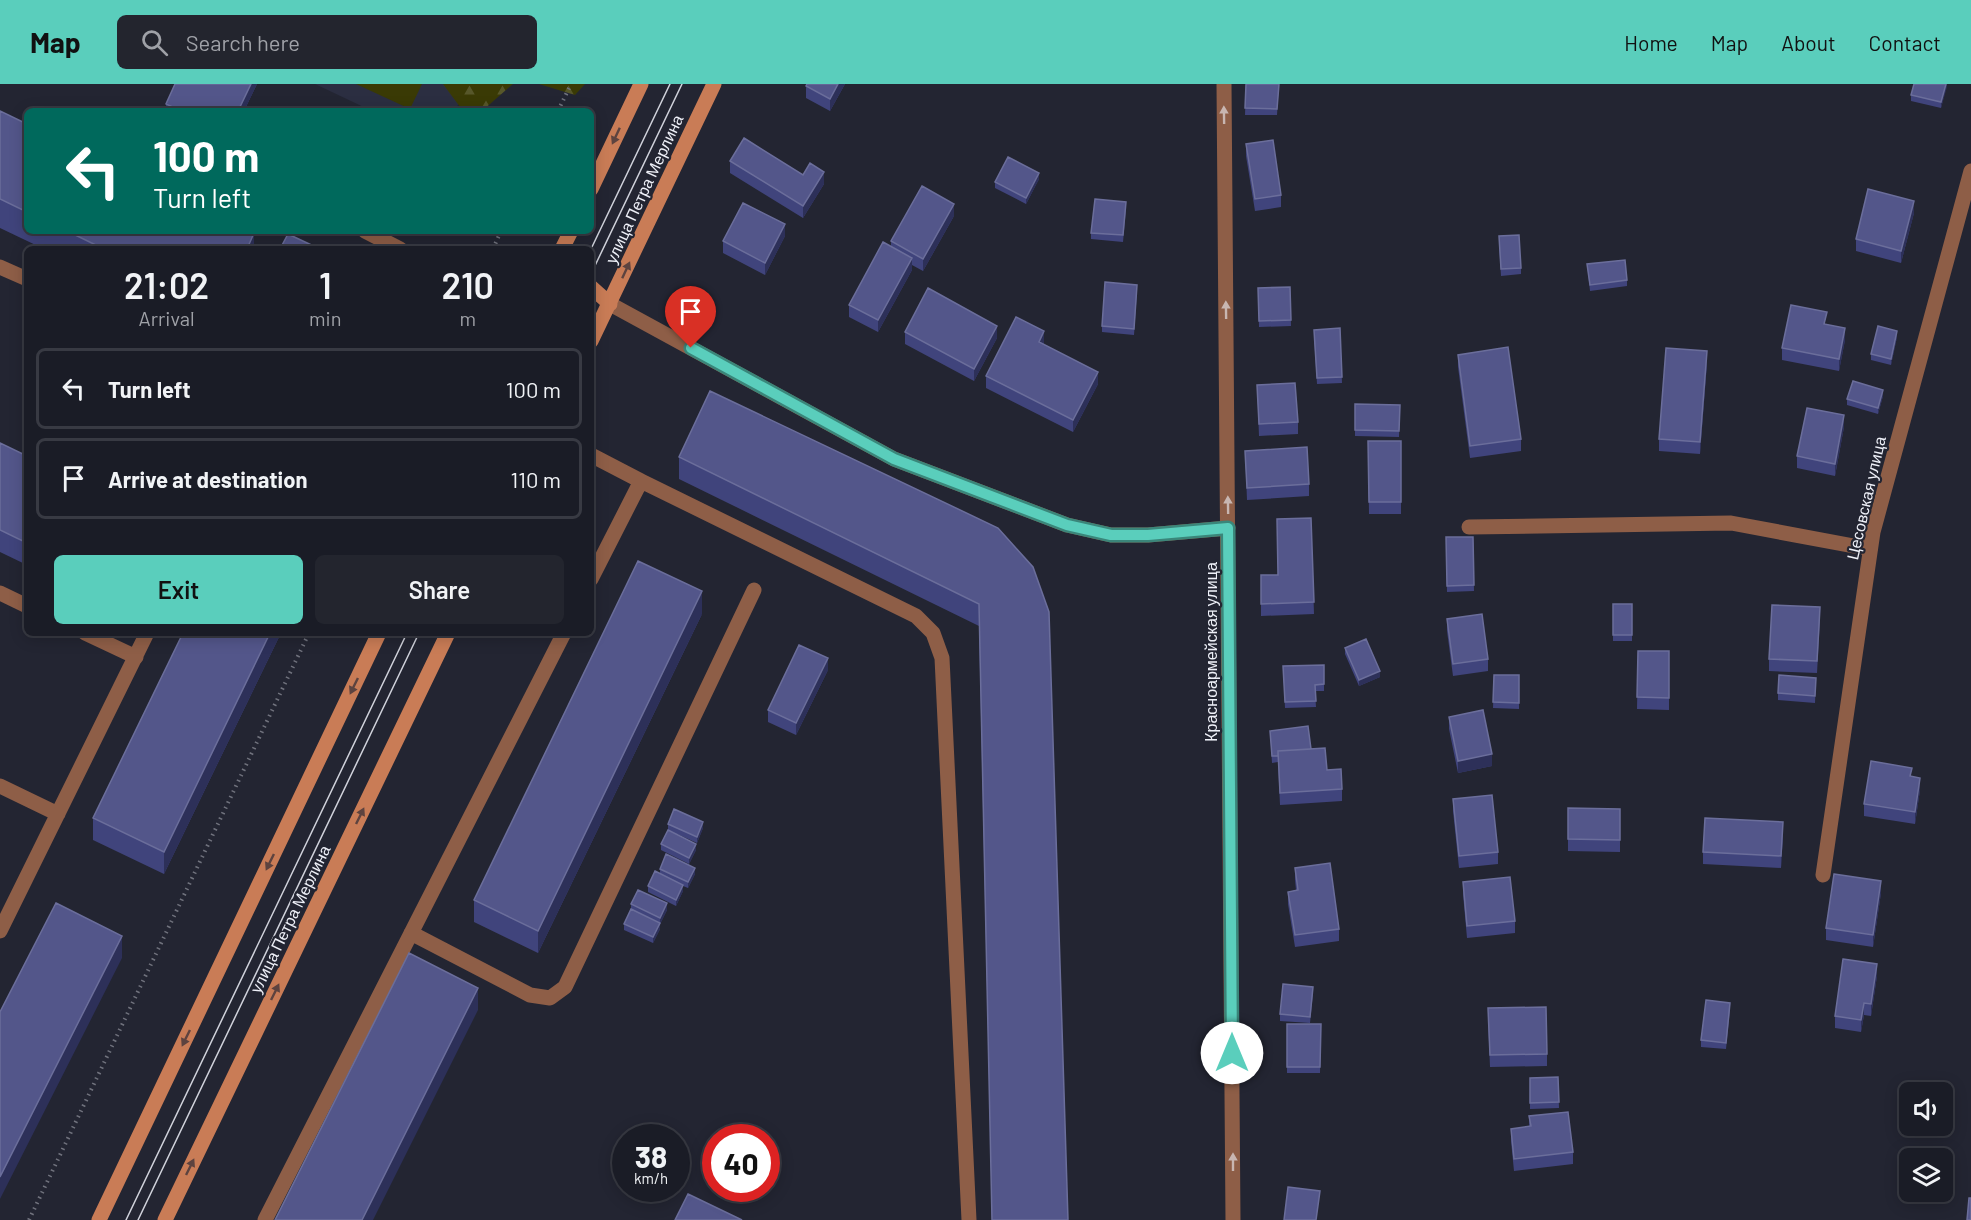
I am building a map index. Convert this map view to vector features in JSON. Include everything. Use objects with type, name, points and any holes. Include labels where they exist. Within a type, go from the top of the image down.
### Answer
[{"type":"main road","points":[[594,183],[640,84]]},
{"type":"main road","name":"улица Петра Мерлина","points":[[594,335],[714,84]]},
{"type":"main road","points":[[594,290],[610,304]]},
{"type":"main road","points":[[99,1220],[379,636]]},
{"type":"main road","name":"улица Петра Мерлина","points":[[165,1220],[447,636]]},
{"type":"street","name":"Красноармейская улица","points":[[1224,84],[1233,1220]]},
{"type":"street","name":"Цесовская улица","points":[[1823,875],[1870,549],[1971,171]]},
{"type":"street","points":[[370,234],[394,246]]},
{"type":"street","points":[[0,267],[24,278]]},
{"type":"street","points":[[610,304],[894,459],[1067,525],[1111,535],[1148,535],[1228,528]]},
{"type":"street","points":[[594,457],[915,616],[933,633],[942,658],[969,1220]]},
{"type":"street","points":[[594,573],[641,481]]},
{"type":"street","points":[[1469,527],[1731,523],[1870,549]]},
{"type":"street","points":[[411,933],[530,995],[550,998],[565,987],[754,590]]},
{"type":"street","points":[[0,593],[24,605]]},
{"type":"street","points":[[91,636],[136,657]]},
{"type":"street","points":[[0,931],[146,636]]},
{"type":"street","points":[[265,1220],[562,636]]},
{"type":"street","points":[[0,786],[58,814]]},
{"type":"path","points":[[559,108],[571,84]]},
{"type":"path","points":[[29,1220],[308,636]]},
{"type":"shaded area","points":[[315,84],[468,84],[456,108],[366,108]]},
{"type":"green space","points":[[356,84],[422,84],[410,108]]},
{"type":"green space","points":[[443,84],[513,84],[485,108],[461,108]]},
{"type":"green space","points":[[539,84],[585,84],[575,95]]},
{"type":"building","points":[[175,84],[251,84],[239,108],[175,108],[166,104]]},
{"type":"building","points":[[807,84],[838,84],[830,99],[806,86]]},
{"type":"building","points":[[1246,84],[1279,84],[1277,109],[1245,108]]},
{"type":"building","points":[[1914,84],[1946,84],[1941,102],[1911,95]]},
{"type":"building","points":[[0,111],[24,123],[24,211],[0,199]]},
{"type":"building","points":[[744,138],[803,175],[810,163],[824,172],[803,206],[730,161]]},
{"type":"building","points":[[1273,140],[1281,195],[1255,199],[1246,144]]},
{"type":"building","points":[[1008,157],[1039,173],[1026,198],[995,182]]},
{"type":"building","points":[[922,186],[954,204],[923,259],[891,241]]},
{"type":"building","points":[[1868,189],[1914,201],[1901,251],[1856,239]]},
{"type":"building","points":[[1095,199],[1126,202],[1123,235],[1091,233]]},
{"type":"building","points":[[743,203],[785,224],[765,263],[723,241]]},
{"type":"building","points":[[73,234],[254,234],[248,246],[98,246]]},
{"type":"building","points":[[288,234],[314,246],[282,246]]},
{"type":"building","points":[[1519,235],[1521,268],[1501,269],[1499,236]]},
{"type":"building","points":[[883,242],[912,258],[878,320],[849,305]]},
{"type":"building","points":[[1625,260],[1627,280],[1590,285],[1587,264]]},
{"type":"building","points":[[1105,282],[1137,285],[1134,329],[1102,326]]},
{"type":"building","points":[[1290,287],[1291,320],[1259,321],[1258,288]]},
{"type":"building","points":[[928,288],[997,326],[974,369],[905,332]]},
{"type":"building","points":[[1791,305],[1827,312],[1824,324],[1845,328],[1839,359],[1782,348]]},
{"type":"building","points":[[1016,317],[1044,331],[1039,342],[1098,372],[1073,420],[986,376]]},
{"type":"building","points":[[1878,326],[1897,331],[1891,359],[1871,354]]},
{"type":"building","points":[[1340,328],[1342,377],[1317,378],[1314,330]]},
{"type":"building","points":[[1508,347],[1521,439],[1470,446],[1458,355]]},
{"type":"building","points":[[1666,348],[1707,351],[1700,442],[1659,439]]},
{"type":"building","points":[[1853,381],[1883,390],[1878,408],[1847,399]]},
{"type":"building","points":[[1295,383],[1298,422],[1259,424],[1257,385]]},
{"type":"building","points":[[710,391],[998,528],[1033,567],[1049,612],[1068,1220],[992,1220],[979,604],[679,457]]},
{"type":"building","points":[[1355,404],[1400,405],[1399,431],[1355,430]]},
{"type":"building","points":[[1807,408],[1844,415],[1835,464],[1797,456]]},
{"type":"building","points":[[1368,441],[1401,441],[1401,502],[1369,502]]},
{"type":"building","points":[[0,443],[24,455],[24,542],[0,530]]},
{"type":"building","points":[[1307,447],[1309,484],[1247,488],[1245,451]]},
{"type":"building","points":[[1311,518],[1314,602],[1261,604],[1261,575],[1278,575],[1277,519]]},
{"type":"building","points":[[1446,537],[1473,537],[1474,585],[1447,586]]},
{"type":"building","points":[[638,561],[702,591],[538,931],[474,900]]},
{"type":"building","points":[[1613,604],[1632,604],[1632,635],[1613,635]]},
{"type":"building","points":[[1772,605],[1820,607],[1817,661],[1769,659]]},
{"type":"building","points":[[1482,614],[1488,659],[1453,664],[1447,619]]},
{"type":"building","points":[[182,636],[269,636],[164,852],[93,818]]},
{"type":"building","points":[[1366,639],[1380,671],[1359,680],[1345,648]]},
{"type":"building","points":[[799,645],[828,658],[796,723],[768,710]]},
{"type":"building","points":[[1638,651],[1669,651],[1669,698],[1637,697]]},
{"type":"building","points":[[1324,665],[1324,684],[1315,685],[1316,701],[1285,702],[1283,666]]},
{"type":"building","points":[[1494,675],[1519,675],[1519,703],[1493,702]]},
{"type":"building","points":[[1779,675],[1816,678],[1815,696],[1778,693]]},
{"type":"building","points":[[1483,710],[1492,754],[1458,761],[1449,717]]},
{"type":"building","points":[[1308,726],[1311,749],[1278,751],[1278,756],[1272,756],[1270,731]]},
{"type":"building","points":[[1325,748],[1327,770],[1341,769],[1342,789],[1280,793],[1278,751]]},
{"type":"building","points":[[1871,761],[1912,768],[1910,776],[1920,778],[1915,812],[1864,804]]},
{"type":"building","points":[[1492,795],[1498,852],[1459,856],[1453,799]]},
{"type":"building","points":[[1568,808],[1620,809],[1620,840],[1568,839]]},
{"type":"building","points":[[674,809],[703,822],[697,837],[668,824]]},
{"type":"building","points":[[1705,818],[1783,822],[1781,856],[1703,852]]},
{"type":"building","points":[[668,830],[696,844],[689,858],[661,844]]},
{"type":"building","points":[[666,854],[695,868],[688,882],[660,869]]},
{"type":"building","points":[[1330,863],[1339,929],[1295,935],[1288,892],[1298,890],[1295,868]]},
{"type":"building","points":[[655,871],[683,885],[676,900],[648,886]]},
{"type":"building","points":[[1834,874],[1881,881],[1873,935],[1826,928]]},
{"type":"building","points":[[1510,877],[1515,921],[1467,926],[1463,882]]},
{"type":"building","points":[[638,890],[667,903],[660,918],[631,904]]},
{"type":"building","points":[[56,903],[122,936],[0,1177],[0,1012]]},
{"type":"building","points":[[631,909],[660,923],[653,937],[624,924]]},
{"type":"building","points":[[409,953],[478,988],[362,1220],[275,1220]]},
{"type":"building","points":[[1843,959],[1877,964],[1871,1004],[1864,1003],[1861,1020],[1835,1016]]},
{"type":"building","points":[[1283,984],[1313,987],[1310,1017],[1280,1014]]},
{"type":"building","points":[[1706,1000],[1730,1003],[1726,1043],[1701,1040]]},
{"type":"building","points":[[1546,1007],[1547,1054],[1490,1055],[1488,1008]]},
{"type":"building","points":[[1287,1024],[1321,1024],[1320,1067],[1287,1067]]},
{"type":"building","points":[[1558,1077],[1559,1102],[1530,1103],[1530,1078]]},
{"type":"building","points":[[1568,1112],[1573,1152],[1514,1159],[1511,1129],[1531,1126],[1529,1116]]},
{"type":"building","points":[[1288,1187],[1320,1191],[1316,1220],[1284,1220]]},
{"type":"building","points":[[690,1195],[742,1220],[675,1220],[684,1202],[690,1202]]},
{"type":"building","points":[[1969,1198],[1971,1198],[1971,1220],[1967,1220]]},
{"type":"tram line","points":[[592,246],[670,84]]},
{"type":"tram line","points":[[594,268],[682,84]]},
{"type":"tram line","points":[[126,1220],[406,636]]},
{"type":"tram line","points":[[138,1220],[418,636]]},
{"type":"route","points":[[691,348],[894,459],[1067,525],[1111,535],[1148,535],[1228,528],[1232,1053]]}]
